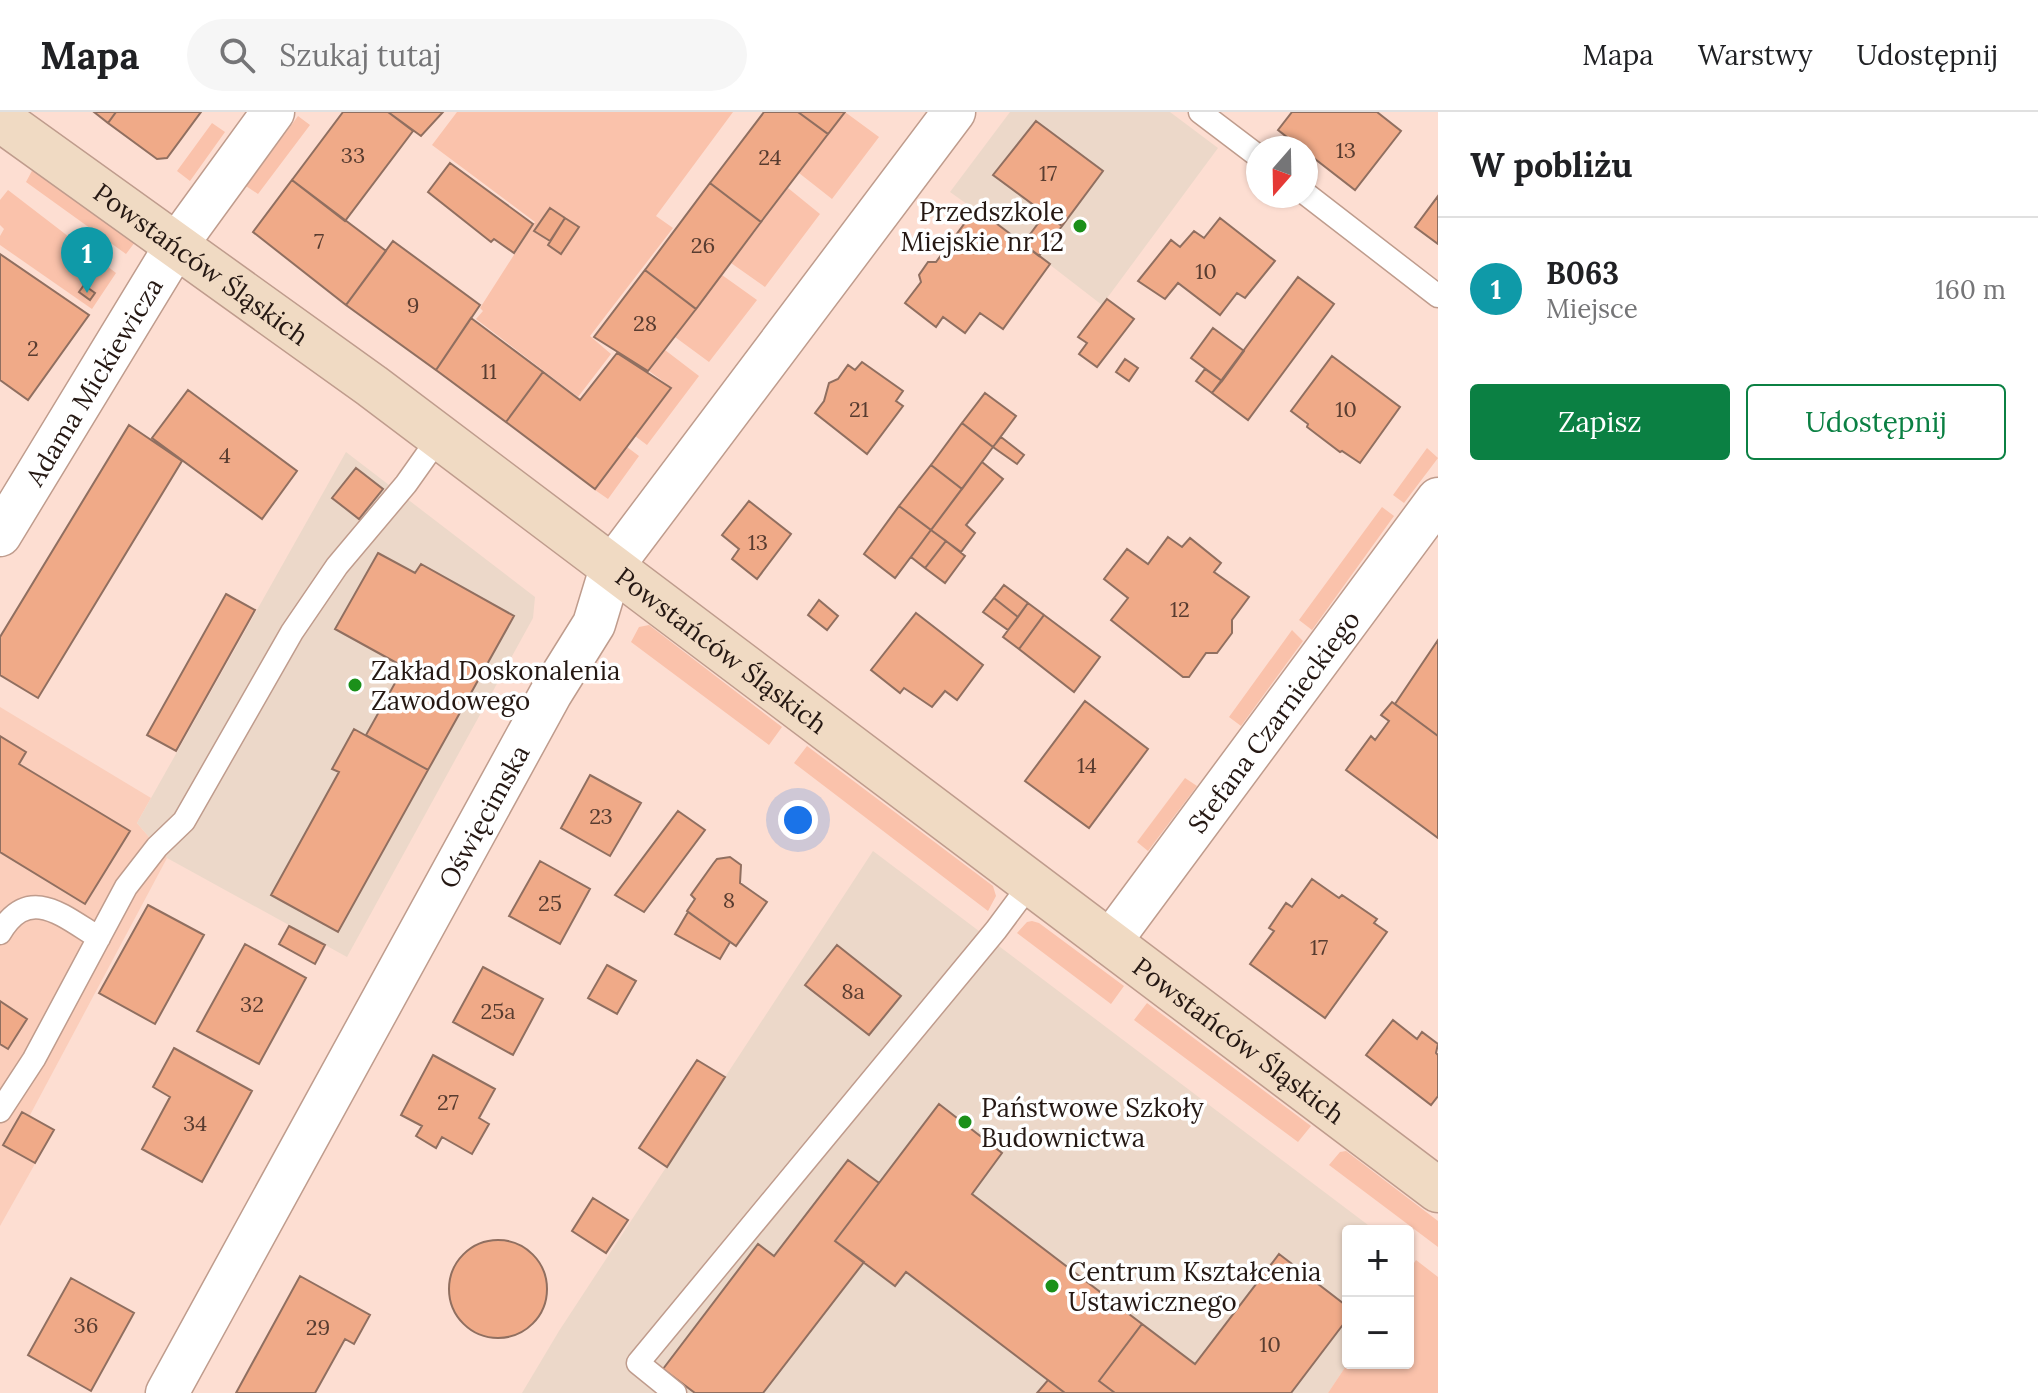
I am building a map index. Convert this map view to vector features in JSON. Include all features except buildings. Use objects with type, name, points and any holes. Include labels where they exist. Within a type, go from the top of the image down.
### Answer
[{"type":"street","name":"Adama Mickiewicza","points":[[0,535],[177,244],[273,112]]},
{"type":"street","name":"Oświęcimska","points":[[167,1393],[551,693],[594,624],[611,568],[954,112]]},
{"type":"street","name":"Powstańców Śląskich","points":[[0,119],[440,436],[1438,1190]]},
{"type":"street","name":"Stefana Czarnieckiego","points":[[1109,943],[1438,499]]},
{"type":"lane","points":[[1200,112],[1246,147]]},
{"type":"lane","points":[[1318,203],[1438,296]]},
{"type":"lane","points":[[0,1111],[34,1059],[126,887],[157,847],[184,821],[292,632],[328,579],[406,484],[440,436]]},
{"type":"lane","points":[[675,1393],[638,1363],[996,930],[1031,883]]},
{"type":"lane","points":[[0,933],[9,918],[23,908],[47,907],[99,938]]},
{"type":"shaded area","points":[[457,112],[733,112],[656,216],[673,228],[590,336],[611,354],[578,397],[476,319],[535,222],[432,145]]},
{"type":"shaded area","points":[[845,112],[879,137],[832,199],[799,173]]},
{"type":"shaded area","name":"Przedszkole Miejskie nr 12","points":[[1010,112],[1170,112],[1218,148],[1102,305],[950,192]]},
{"type":"shaded area","points":[[298,116],[310,125],[258,194],[246,186]]},
{"type":"shaded area","points":[[212,123],[225,132],[190,181],[177,171]]},
{"type":"shaded area","points":[[34,167],[135,242],[126,254],[26,182]]},
{"type":"shaded area","points":[[788,188],[820,214],[765,287],[731,263]]},
{"type":"shaded area","points":[[8,190],[116,273],[92,309],[0,245],[4,229],[0,225],[0,200]]},
{"type":"shaded area","points":[[722,275],[757,300],[709,362],[675,337]]},
{"type":"shaded area","points":[[665,350],[699,376],[647,445],[635,436],[672,388],[649,371]]},
{"type":"shaded area","points":[[627,447],[639,456],[608,499],[595,490]]},
{"type":"shaded area","points":[[1427,448],[1438,458],[1404,503],[1393,495]]},
{"type":"shaded area","name":"Zakład Doskonalenia Zawodowego","points":[[346,452],[535,597],[533,618],[347,957],[167,858],[137,823]]},
{"type":"shaded area","points":[[1382,507],[1394,516],[1312,630],[1299,620]]},
{"type":"shaded area","points":[[649,625],[782,727],[769,745],[631,642],[639,627]]},
{"type":"shaded area","points":[[1292,630],[1303,641],[1241,726],[1229,717]]},
{"type":"shaded area","points":[[0,707],[151,798],[137,823],[167,858],[30,1115],[54,1130],[0,1226]]},
{"type":"shaded area","points":[[807,746],[993,886],[996,896],[988,911],[794,763]]},
{"type":"shaded area","points":[[1185,778],[1197,786],[1148,851],[1137,842]]},
{"type":"shaded area","name":"Państwowe Szkoły Budownictwa","points":[[873,851],[1368,1225],[1342,1225],[1344,1369],[1328,1393],[522,1393],[559,1331]]},
{"type":"shaded area","points":[[1032,921],[1039,923],[1124,986],[1111,1004],[1017,933]]},
{"type":"shaded area","points":[[1147,1003],[1311,1126],[1298,1142],[1134,1020]]},
{"type":"shaded area","points":[[1346,1151],[1438,1221],[1438,1247],[1414,1229],[1414,1225],[1409,1225],[1329,1165],[1340,1152]]},
{"type":"shaded area","points":[[1416,1260],[1438,1277],[1438,1393],[1328,1393],[1344,1369],[1414,1369]]},
{"type":"place","name":"Przedszkole Miejskie nr 12","points":[[1080,226]]},
{"type":"place","name":"B063","points":[[87,293]]},
{"type":"place","name":"Zakład Doskonalenia Zawodowego","points":[[355,685]]},
{"type":"place","name":"Państwowe Szkoły Budownictwa","points":[[965,1122]]},
{"type":"place","name":"Centrum Kształcenia Ustawicznego","points":[[1052,1286]]}]
